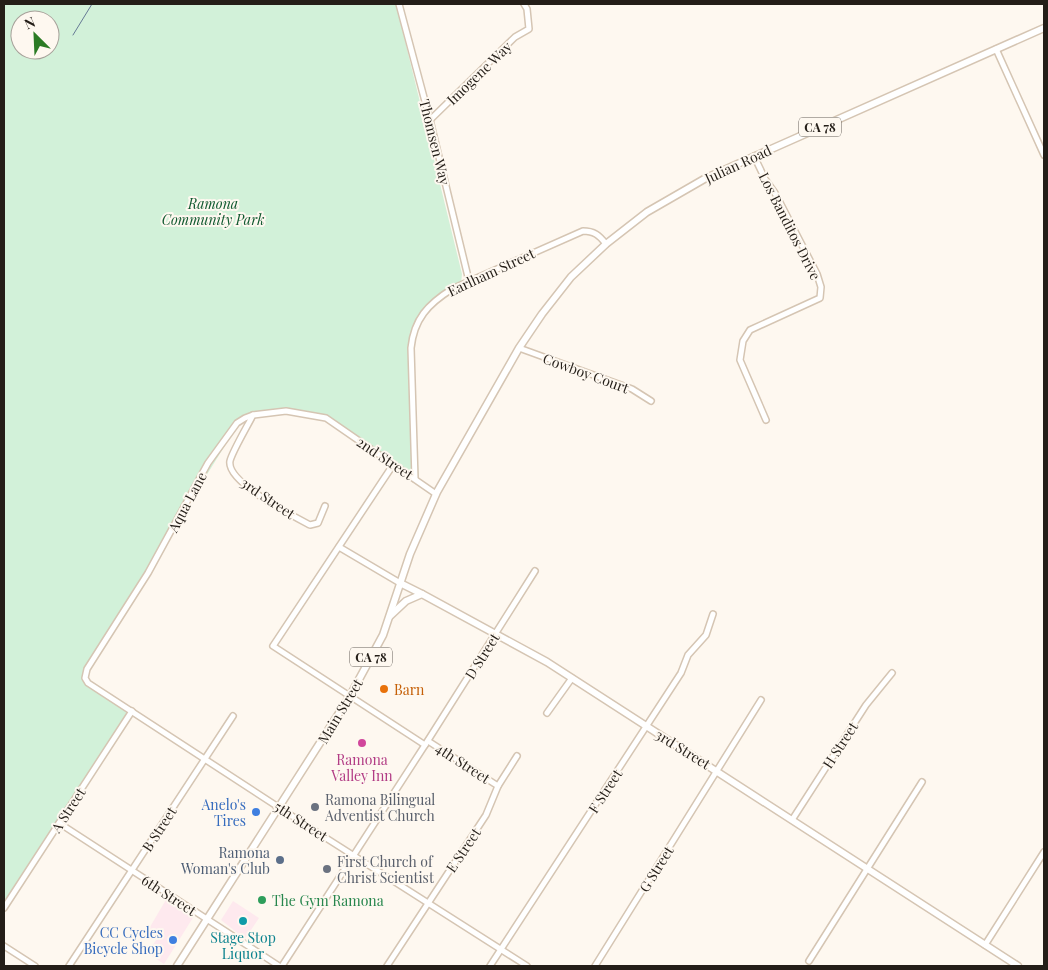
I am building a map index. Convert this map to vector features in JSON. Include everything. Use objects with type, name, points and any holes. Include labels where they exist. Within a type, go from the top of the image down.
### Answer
[{"type":"main road","name":"Julian Road","points":[[498,386],[519,348],[542,314],[572,277],[606,244],[657,205],[706,178],[754,156],[1044,28]]},
{"type":"main road","name":"Main Street","points":[[177,966],[350,696],[383,635],[413,545],[436,494],[498,386]]},
{"type":"main road","name":"3rd Street","points":[[400,584],[547,662],[1018,966]]},
{"type":"main road","points":[[389,617],[406,602],[422,594]]},
{"type":"street","name":"Thomsen Way","points":[[399,4],[430,120],[469,280]]},
{"type":"street","name":"Imogene Way","points":[[430,120],[515,37],[530,29],[528,9],[524,4]]},
{"type":"street","points":[[996,50],[1044,155]]},
{"type":"street","name":"Los Banditos Drive","points":[[754,156],[817,274],[820,287],[820,298],[750,330],[743,342],[740,360],[766,420]]},
{"type":"street","name":"Earlham Street","points":[[415,479],[411,348],[414,327],[424,311],[437,298],[469,280],[583,231],[598,234],[606,244]]},
{"type":"street","name":"Cowboy Court","points":[[519,348],[632,389],[651,401]]},
{"type":"street","name":"Aqua Lane","points":[[87,669],[148,573],[208,463],[237,423],[253,415],[286,410],[326,418],[334,422]]},
{"type":"street","name":"3rd Street","points":[[253,415],[230,461],[231,470],[268,501],[310,525],[318,523],[325,506]]},
{"type":"street","name":"2nd Street","points":[[334,422],[436,494]]},
{"type":"street","points":[[339,547],[393,465]]},
{"type":"street","name":"3rd Street","points":[[339,547],[400,584]]},
{"type":"street","name":"4th Street","points":[[339,547],[273,646],[350,696],[498,786]]},
{"type":"street","name":"D Street","points":[[280,966],[427,743],[535,571]]},
{"type":"street","name":"F Street","points":[[490,966],[681,673],[688,655],[706,635],[714,614]]},
{"type":"street","name":"5th Street","points":[[87,669],[85,678],[88,682],[527,966]]},
{"type":"street","name":"H Street","points":[[792,820],[866,705],[892,673]]},
{"type":"street","points":[[547,713],[572,678]]},
{"type":"street","name":"G Street","points":[[595,966],[761,700]]},
{"type":"street","name":"A Street","points":[[4,908],[132,710]]},
{"type":"street","name":"B Street","points":[[69,966],[233,716]]},
{"type":"street","name":"E Street","points":[[387,966],[486,814],[498,786],[517,756]]},
{"type":"street","points":[[809,961],[922,782]]},
{"type":"street","name":"6th Street","points":[[59,823],[280,966]]},
{"type":"street","points":[[985,945],[1044,852]]},
{"type":"street","points":[[4,946],[36,966]]},
{"type":"shaded area","points":[[167,898],[194,916],[164,964],[147,953],[157,939],[147,932]]},
{"type":"shaded area","points":[[233,901],[259,918],[245,939],[221,920]]},
{"type":"green space","name":"Ramona Community Park","points":[[4,4],[396,4],[462,274],[461,284],[452,289],[421,315],[411,348],[419,481],[334,422],[292,411],[251,415],[237,426],[85,672],[86,679],[131,711],[4,908]]},
{"type":"waterway","points":[[73,35],[92,4]]},
{"type":"place","name":"Barn","points":[[384,689]]},
{"type":"place","name":"Ramona Valley Inn","points":[[362,743]]},
{"type":"place","name":"Ramona Bilingual Adventist Church","points":[[315,807]]},
{"type":"place","name":"Anelo's Tires","points":[[256,812]]},
{"type":"place","name":"Ramona Woman's Club","points":[[280,860]]},
{"type":"place","name":"First Church of Christ Scientist","points":[[327,869]]},
{"type":"place","name":"The Gym Ramona","points":[[262,900]]},
{"type":"place","name":"Stage Stop Liquor","points":[[243,921]]},
{"type":"place","name":"CC Cycles Bicycle Shop","points":[[173,940]]}]
